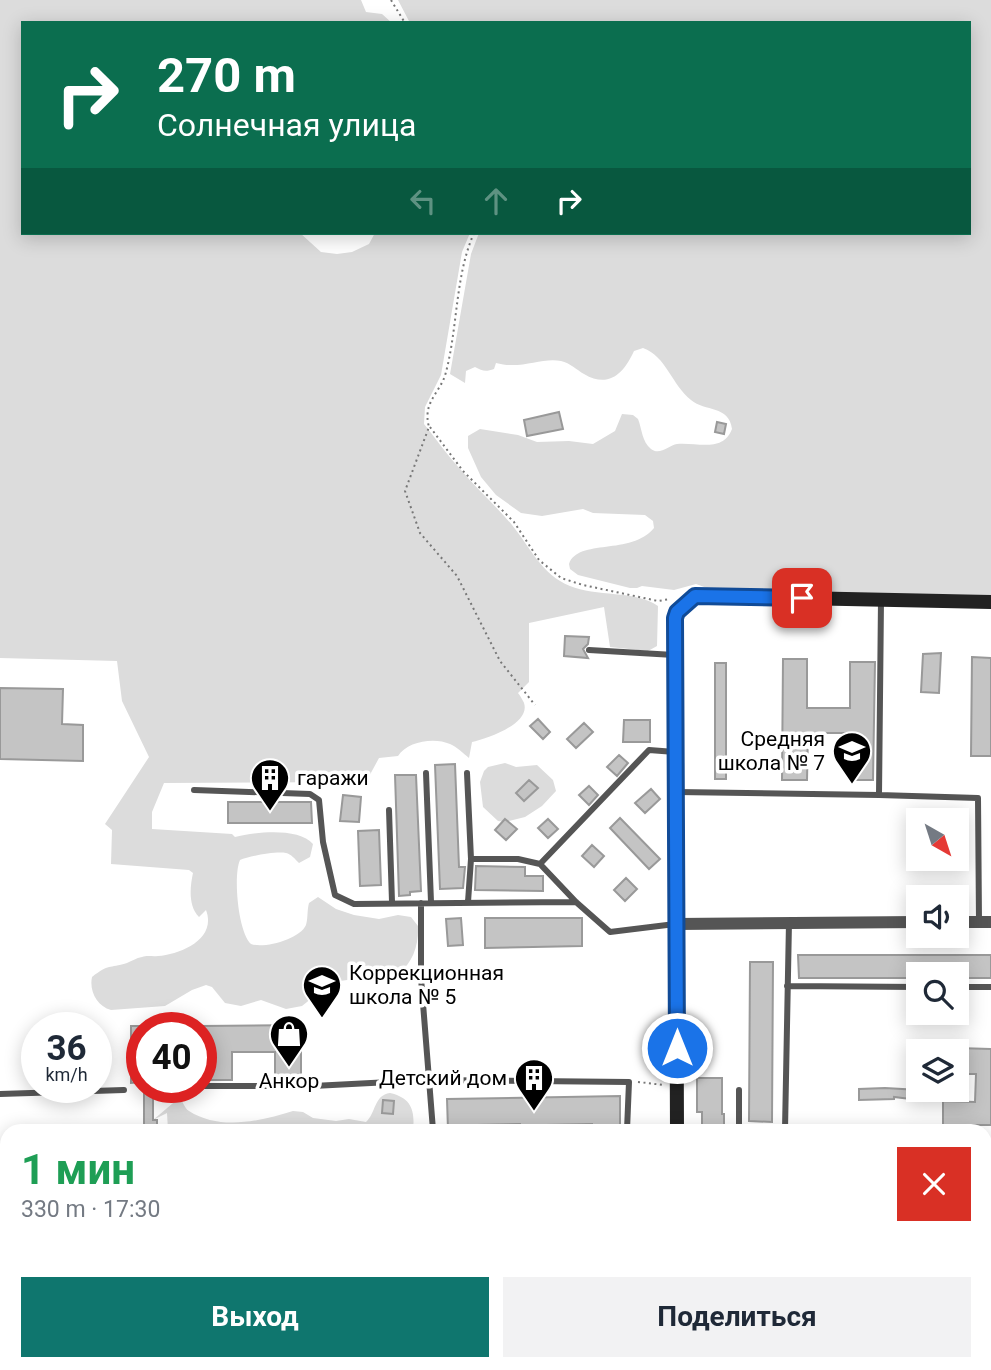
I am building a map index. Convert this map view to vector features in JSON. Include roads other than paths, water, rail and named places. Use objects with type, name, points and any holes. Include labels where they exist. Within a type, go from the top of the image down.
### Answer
[{"type":"street","points":[[677,1124],[677,612],[695,596],[991,601]]},
{"type":"street","points":[[677,924],[906,922]]},
{"type":"lane","points":[[879,795],[881,600]]},
{"type":"lane","points":[[589,650],[675,655]]},
{"type":"lane","points":[[540,864],[649,750],[677,752]]},
{"type":"lane","points":[[426,773],[431,902]]},
{"type":"lane","points":[[467,773],[471,859],[468,902]]},
{"type":"lane","points":[[194,790],[310,794],[319,800],[323,842],[335,895],[354,904],[576,902]]},
{"type":"lane","points":[[676,792],[978,798],[985,922]]},
{"type":"lane","points":[[389,810],[392,902]]},
{"type":"lane","points":[[471,859],[518,859],[540,864],[576,902],[610,932],[677,924]]},
{"type":"lane","points":[[421,903],[421,978],[433,1124]]},
{"type":"lane","points":[[785,1124],[789,922]]},
{"type":"lane","points":[[788,986],[906,987]]},
{"type":"lane","points":[[969,987],[991,987]]},
{"type":"lane","points":[[217,1086],[313,1086],[429,1080],[629,1082],[627,1124]]},
{"type":"lane","points":[[0,1094],[124,1090]]},
{"type":"lane","points":[[739,1090],[739,1124]]},
{"type":"place","name":"Средняя школа № 7","points":[[852,785]]},
{"type":"place","name":"гаражи","points":[[270,812]]},
{"type":"place","name":"Коррекционная школа № 5","points":[[322,1019]]},
{"type":"place","name":"Анкор","points":[[289,1068]]},
{"type":"place","name":"Детский дом","points":[[534,1112]]}]
